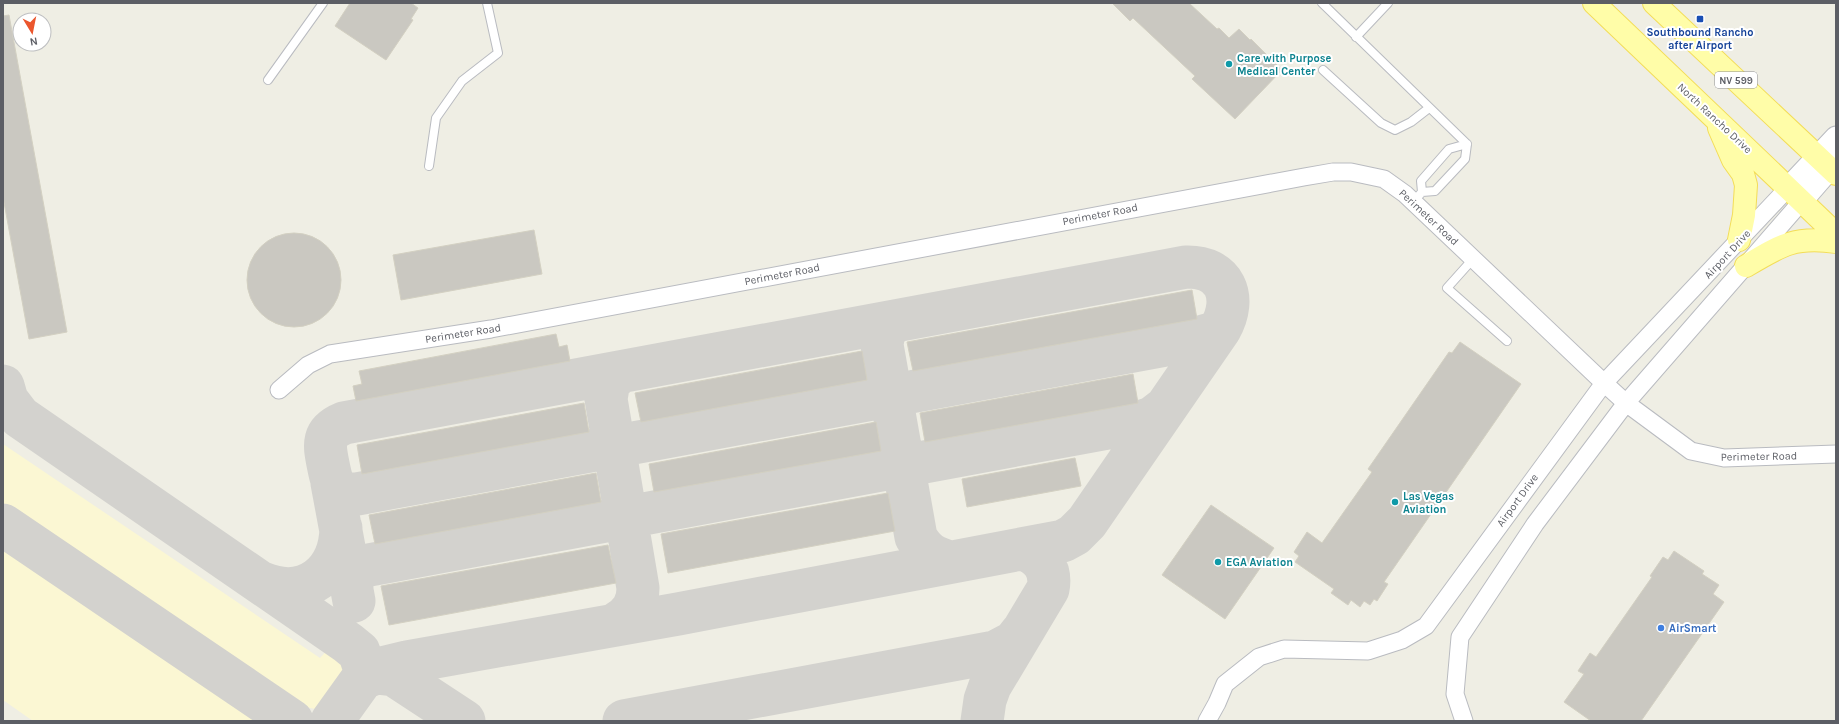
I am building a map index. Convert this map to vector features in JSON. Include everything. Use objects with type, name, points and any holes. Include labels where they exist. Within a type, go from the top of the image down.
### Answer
[{"type":"main road","name":"North Rancho Drive","points":[[1594,3],[1836,234]]},
{"type":"main road","name":"NV 599","points":[[1654,3],[1830,166]]},
{"type":"main road","points":[[1713,116],[1733,160],[1743,174],[1746,185],[1744,215],[1739,240]]},
{"type":"main road","points":[[1746,266],[1777,247],[1796,241],[1816,239],[1836,242]]},
{"type":"street","points":[[1795,195],[1830,166],[1836,137]]},
{"type":"street","name":"Perimeter Road","points":[[279,390],[308,366],[330,354],[491,329],[1103,213],[1333,172],[1351,172],[1384,179],[1418,196],[1473,259],[1604,383],[1626,402],[1691,451],[1724,458],[1836,454]]},
{"type":"street","name":"Airport Drive","points":[[1207,721],[1217,703],[1224,684],[1259,657],[1284,649],[1368,651],[1402,640],[1426,626],[1604,383],[1739,240],[1795,195]]},
{"type":"street","name":"Airport Drive","points":[[1464,721],[1455,694],[1460,637],[1535,524],[1626,402],[1746,266],[1795,195]]},
{"type":"lane","points":[[268,80],[323,3]]},
{"type":"lane","points":[[429,166],[436,118],[462,81],[498,53],[487,3]]},
{"type":"lane","points":[[1322,3],[1467,144]]},
{"type":"lane","points":[[1356,37],[1388,3]]},
{"type":"lane","points":[[1323,70],[1382,123],[1395,130],[1411,122],[1430,108]]},
{"type":"lane","points":[[1467,144],[1465,160],[1435,191],[1418,196],[1421,181],[1449,148],[1467,144]]},
{"type":"lane","points":[[1473,259],[1447,288],[1507,341]]},
{"type":"sand","points":[[3,444],[320,658],[331,646],[338,653],[344,667],[338,690],[329,705],[315,709],[288,703],[3,507]]},
{"type":"sand","points":[[3,538],[270,721],[33,721],[3,700]]},
{"type":"building","points":[[350,3],[411,3],[418,8],[411,19],[413,20],[386,60],[335,26]]},
{"type":"building","name":"Care with Purpose Medical Center","points":[[1112,3],[1189,3],[1229,38],[1239,29],[1282,70],[1235,119],[1192,79],[1195,76],[1133,18],[1130,21]]},
{"type":"building","points":[[9,15],[12,31],[12,52],[16,52],[67,332],[29,339],[3,197],[3,16]]},
{"type":"building","points":[[534,230],[542,274],[401,300],[393,255]]},
{"type":"building","points":[[294,233],[312,237],[327,247],[337,262],[341,280],[337,298],[327,313],[312,323],[294,327],[276,323],[261,313],[251,298],[247,280],[251,262],[261,247],[276,237]]},
{"type":"building","points":[[1192,290],[1197,319],[913,371],[907,342]]},
{"type":"building","points":[[556,334],[559,347],[567,345],[570,361],[356,401],[353,386],[362,384],[359,371]]},
{"type":"building","name":"Las Vegas Aviation","points":[[1460,342],[1521,384],[1384,582],[1388,584],[1377,601],[1374,599],[1370,605],[1364,601],[1360,607],[1351,600],[1348,605],[1331,593],[1334,589],[1295,562],[1299,556],[1294,552],[1307,532],[1322,543],[1372,472],[1368,469],[1449,352],[1452,353]]},
{"type":"building","points":[[862,351],[867,380],[641,422],[635,393]]},
{"type":"building","points":[[1133,374],[1138,403],[925,442],[920,413]]},
{"type":"building","points":[[584,403],[589,432],[362,474],[357,445]]},
{"type":"building","points":[[876,422],[881,451],[654,492],[649,464]]},
{"type":"building","points":[[1075,458],[1081,486],[967,507],[962,479]]},
{"type":"building","points":[[596,473],[601,502],[375,544],[369,515]]},
{"type":"building","points":[[888,493],[895,531],[668,573],[661,534]]},
{"type":"building","name":"EGA Aviation","points":[[1211,505],[1274,548],[1225,619],[1162,575]]},
{"type":"building","points":[[608,545],[616,583],[389,625],[381,586]]},
{"type":"building","name":"AirSmart","points":[[1674,551],[1704,571],[1702,574],[1719,585],[1713,594],[1724,602],[1641,721],[1591,721],[1564,702],[1584,674],[1578,671],[1590,653],[1596,657],[1652,577],[1650,576],[1663,557],[1668,560]]},
{"type":"taxiway","points":[[332,721],[365,675],[374,670],[407,662],[678,614],[1063,541],[1074,535],[1087,522],[1220,329],[1228,306],[1227,295],[1219,278],[1210,272],[1199,268],[1186,267],[344,423],[332,430],[328,435],[326,439],[327,457],[331,477],[335,486],[343,492],[357,494],[1187,341],[1211,334],[1220,329]]},
{"type":"taxiway","points":[[895,321],[884,331],[882,345],[916,537],[930,554],[950,562]]},
{"type":"taxiway","points":[[617,623],[630,613],[638,594],[606,399],[609,381],[621,372]]},
{"type":"taxiway","points":[[3,386],[7,400],[20,417],[348,643],[359,652],[364,667]]},
{"type":"taxiway","points":[[352,587],[353,579],[356,573],[369,565],[1140,422],[1152,418],[1165,408]]},
{"type":"taxiway","points":[[332,483],[354,601]]},
{"type":"taxiway","points":[[3,525],[292,721]]},
{"type":"taxiway","points":[[262,583],[278,588],[293,588],[306,585],[318,579],[327,570],[334,558],[339,544],[341,528]]},
{"type":"taxiway","points":[[982,721],[985,700],[990,686],[1048,589],[1048,575],[1044,564],[1035,555],[1023,549]]},
{"type":"taxiway","points":[[624,721],[995,652],[1014,642],[1021,633]]},
{"type":"taxiway","points":[[366,677],[376,673],[394,675],[464,721]]},
{"type":"place","name":"Southbound Rancho after Airport","points":[[1700,19]]},
{"type":"place","name":"Care with Purpose Medical Center","points":[[1229,64]]},
{"type":"place","name":"Las Vegas Aviation","points":[[1395,502]]},
{"type":"place","name":"EGA Aviation","points":[[1218,562]]},
{"type":"place","name":"AirSmart","points":[[1661,628]]}]
